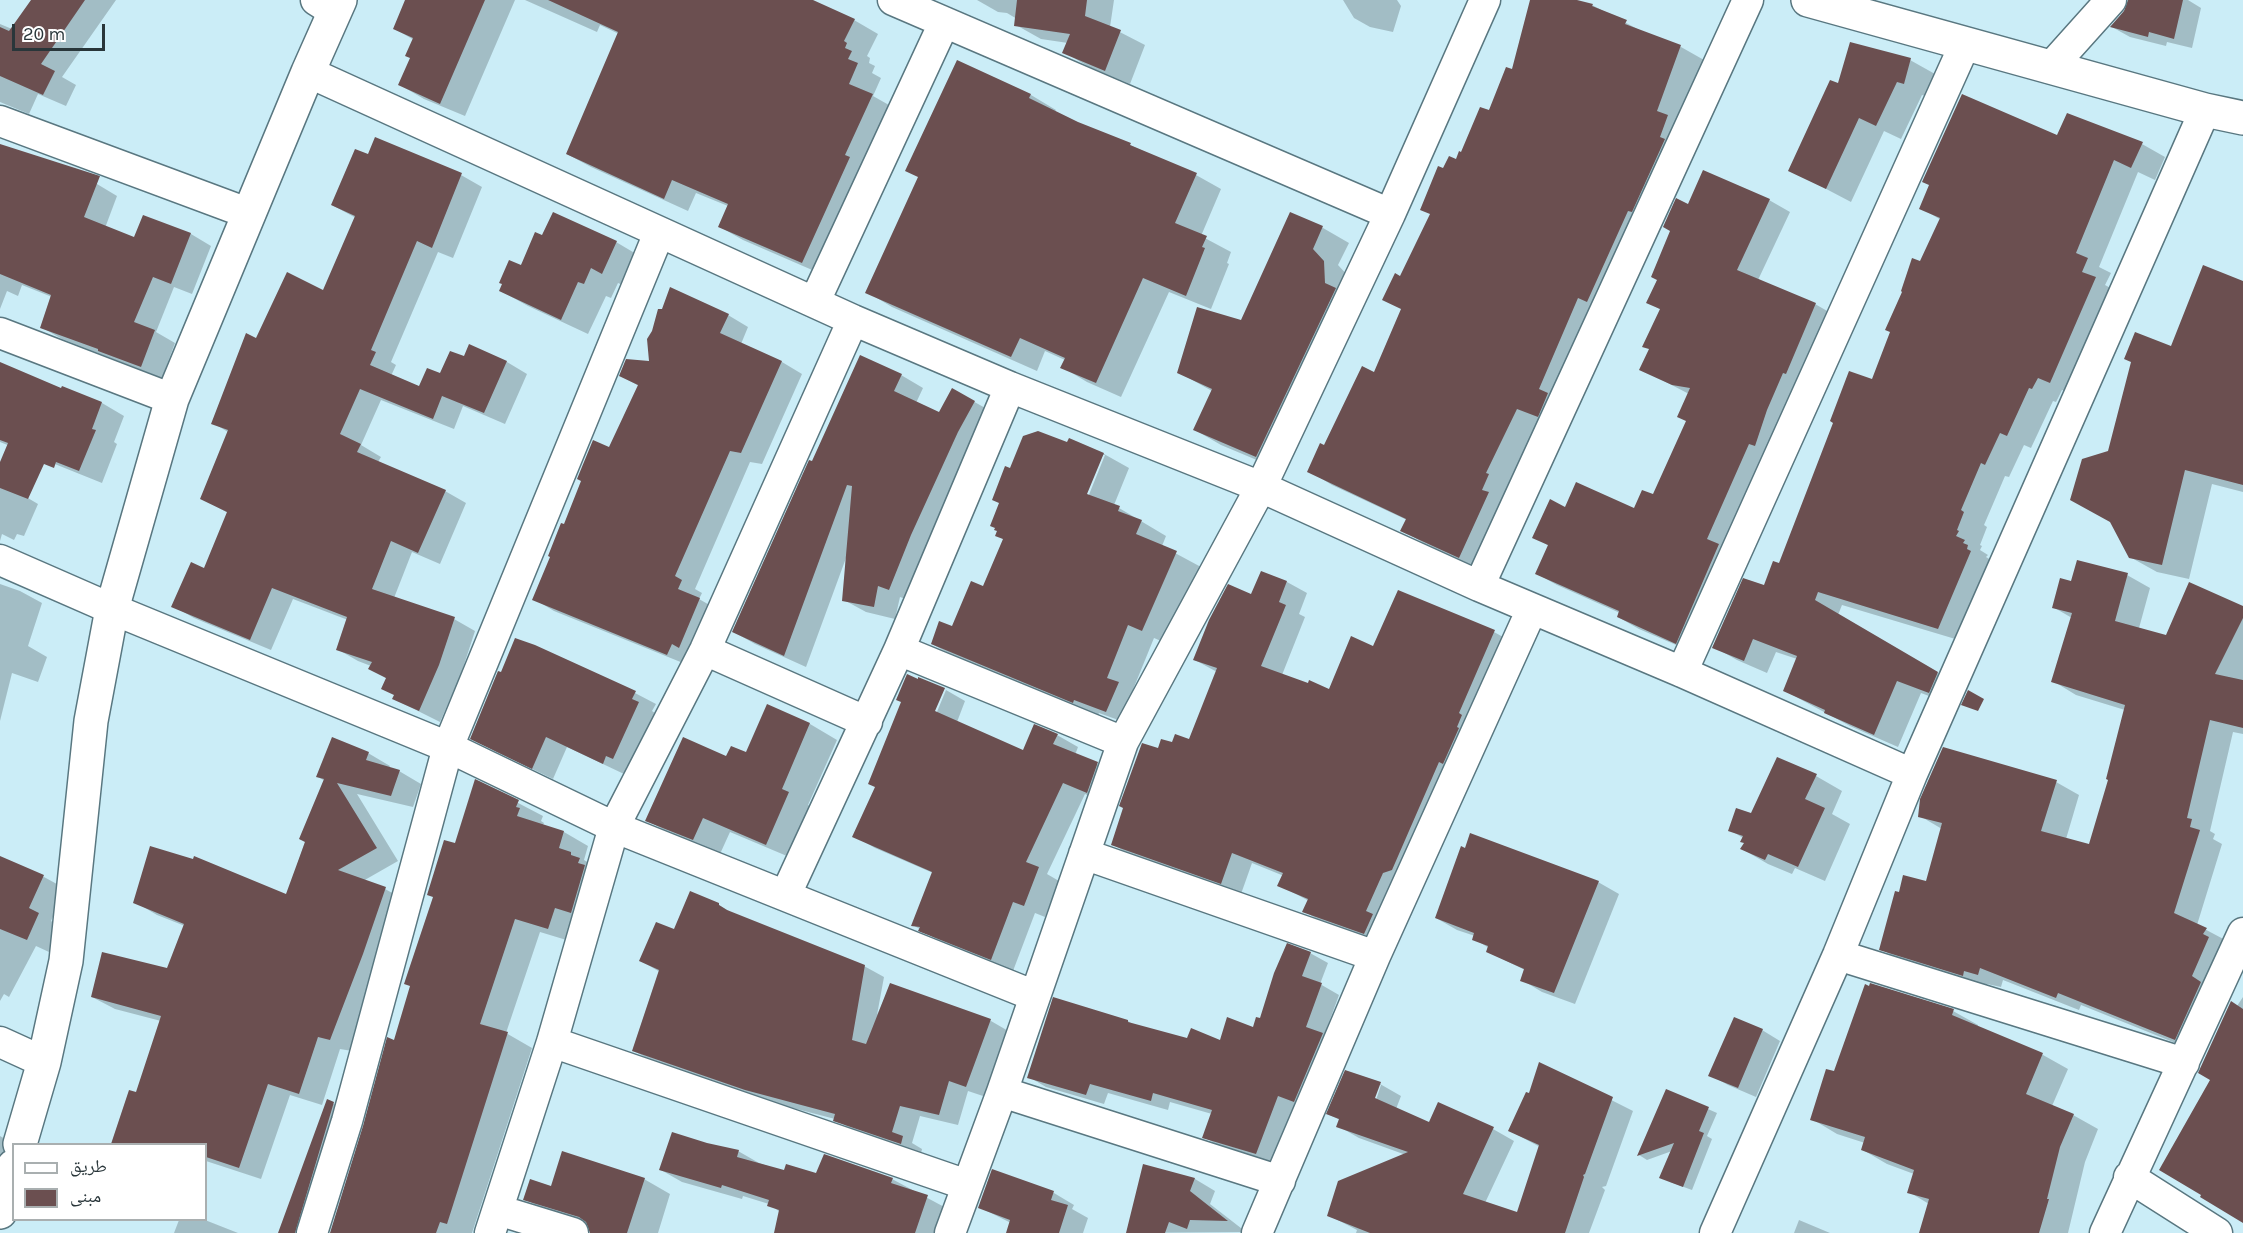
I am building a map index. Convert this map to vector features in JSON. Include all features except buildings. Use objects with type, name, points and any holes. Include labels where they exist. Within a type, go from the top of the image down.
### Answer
[{"type":"street","points":[[893,0],[1390,214]]},
{"type":"street","points":[[950,1233],[1002,1092],[1123,742],[1261,487],[1390,214],[1485,0]]},
{"type":"street","points":[[1479,586],[1748,0]]},
{"type":"street","points":[[1808,0],[2050,68],[2243,118]]},
{"type":"street","points":[[2050,68],[2110,0]]},
{"type":"street","points":[[20,1143],[44,1062],[66,961],[91,721],[112,609],[172,399],[308,72],[330,4]]},
{"type":"street","points":[[815,301],[944,23]]},
{"type":"street","points":[[1682,672],[1965,44]]},
{"type":"street","points":[[308,72],[853,320],[1010,387],[1261,487],[1479,586],[1682,672],[1912,774]]},
{"type":"street","points":[[1715,1233],[1838,955],[1912,774],[2205,110]]},
{"type":"street","points":[[0,121],[250,214]]},
{"type":"street","points":[[312,1233],[347,1121],[448,747],[659,233]]},
{"type":"street","points":[[573,1233],[494,1221],[552,1042],[615,827],[705,650],[853,320]]},
{"type":"street","points":[[0,333],[172,399]]},
{"type":"street","points":[[786,894],[899,650],[1010,387]]},
{"type":"street","points":[[0,560],[112,609],[448,747],[615,827],[1035,996]]},
{"type":"street","points":[[1257,1233],[1375,956],[1532,609]]},
{"type":"street","points":[[705,650],[867,722]]},
{"type":"street","points":[[899,650],[1123,742]]},
{"type":"street","points":[[1084,854],[1375,956]]},
{"type":"street","points":[[2105,1233],[2129,1177],[2241,943]]},
{"type":"street","points":[[1838,955],[2184,1063]]},
{"type":"street","points":[[0,1042],[44,1062]]},
{"type":"street","points":[[552,1042],[967,1185]]},
{"type":"street","points":[[1002,1092],[1280,1181]]},
{"type":"street","points":[[0,1212],[12,1173]]},
{"type":"street","points":[[2129,1177],[2217,1233]]}]
